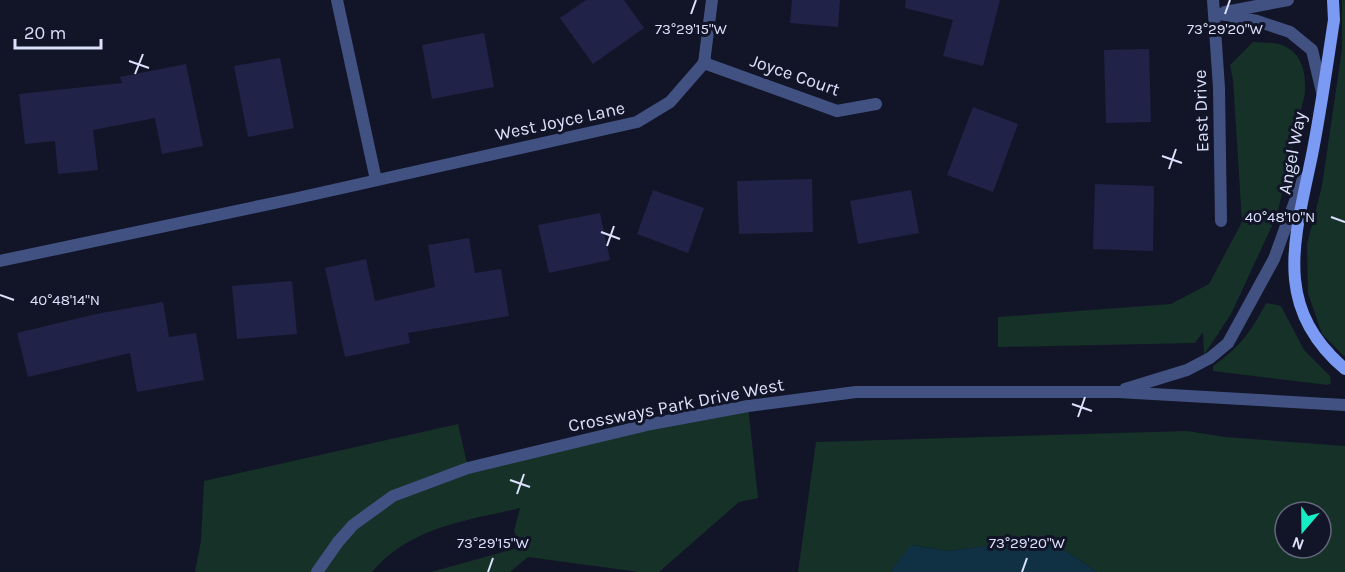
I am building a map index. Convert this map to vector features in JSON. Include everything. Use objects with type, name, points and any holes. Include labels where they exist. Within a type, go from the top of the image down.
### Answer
[{"type":"main road","name":"Angel Way","points":[[1333,0],[1334,20],[1312,154],[1298,214],[1292,269],[1305,321],[1326,353],[1345,369]]},
{"type":"street","points":[[337,0],[376,180]]},
{"type":"street","points":[[704,63],[712,0]]},
{"type":"street","name":"East Drive","points":[[1213,0],[1219,98],[1221,221]]},
{"type":"street","points":[[1215,13],[1288,0]]},
{"type":"street","points":[[1215,13],[1257,21],[1290,32],[1312,50],[1322,92]]},
{"type":"street","name":"West Joyce Lane","points":[[0,261],[637,122],[670,102],[704,63]]},
{"type":"street","name":"Joyce Court","points":[[704,63],[837,111],[876,104]]},
{"type":"street","name":"Crossways Park Drive West","points":[[1118,392],[1187,369],[1210,358],[1228,343],[1274,259],[1312,154]]},
{"type":"street","name":"Crossways Park Drive West","points":[[317,572],[353,525],[393,496],[468,468],[651,424],[748,406],[856,392],[1118,392],[1345,405]]},
{"type":"green space","points":[[1342,0],[1345,0],[1345,357],[1322,334],[1308,293],[1307,244],[1322,186],[1342,49]]},
{"type":"green space","points":[[1253,42],[1279,44],[1295,53],[1304,72],[1305,93],[1277,215],[1231,314],[1204,355],[1203,332],[1195,343],[998,347],[998,317],[1171,304],[1209,284],[1242,222],[1233,80],[1230,65]]},
{"type":"green space","points":[[1266,303],[1281,306],[1304,350],[1330,376],[1331,383],[1328,385],[1213,371],[1213,366],[1244,338]]},
{"type":"green space","points":[[748,406],[758,498],[739,502],[659,572],[639,572],[528,557],[510,572],[431,572],[521,547],[514,531],[520,508],[459,522],[421,535],[387,557],[372,572],[195,572],[201,541],[204,481],[458,424],[468,468]]},
{"type":"green space","points":[[1187,431],[1225,437],[1345,446],[1345,572],[1097,572],[1046,538],[949,551],[912,545],[892,572],[798,572],[816,442]]},
{"type":"water","points":[[1046,538],[1097,572],[892,572],[911,545],[949,551]]},
{"type":"building","points":[[586,0],[624,0],[644,28],[593,64],[560,18]]},
{"type":"building","points":[[792,0],[840,0],[838,27],[790,23]]},
{"type":"building","points":[[906,0],[1000,0],[983,66],[943,56],[953,20],[905,8]]},
{"type":"building","points":[[484,33],[494,87],[432,99],[422,45]]},
{"type":"building","points":[[1149,49],[1151,122],[1106,123],[1104,50]]},
{"type":"building","points":[[280,58],[294,128],[248,137],[234,66]]},
{"type":"building","points":[[186,64],[203,146],[162,154],[155,118],[93,130],[98,170],[58,174],[55,141],[25,144],[19,94],[122,83],[120,77]]},
{"type":"building","points":[[973,107],[1018,124],[993,192],[947,175]]},
{"type":"building","points":[[812,179],[813,232],[739,234],[737,181]]},
{"type":"building","points":[[1095,184],[1154,186],[1153,251],[1093,249]]},
{"type":"building","points":[[653,190],[704,208],[688,253],[637,234]]},
{"type":"building","points":[[911,190],[919,233],[858,244],[850,201]]},
{"type":"building","points":[[600,213],[610,260],[549,273],[538,225]]},
{"type":"building","points":[[469,238],[475,273],[501,269],[509,316],[408,333],[410,343],[345,357],[325,268],[366,259],[375,301],[435,287],[428,245]]},
{"type":"building","points":[[292,281],[297,334],[237,339],[232,286]]},
{"type":"building","points":[[163,302],[169,337],[196,333],[204,380],[137,392],[130,353],[28,377],[17,333],[96,314]]}]
